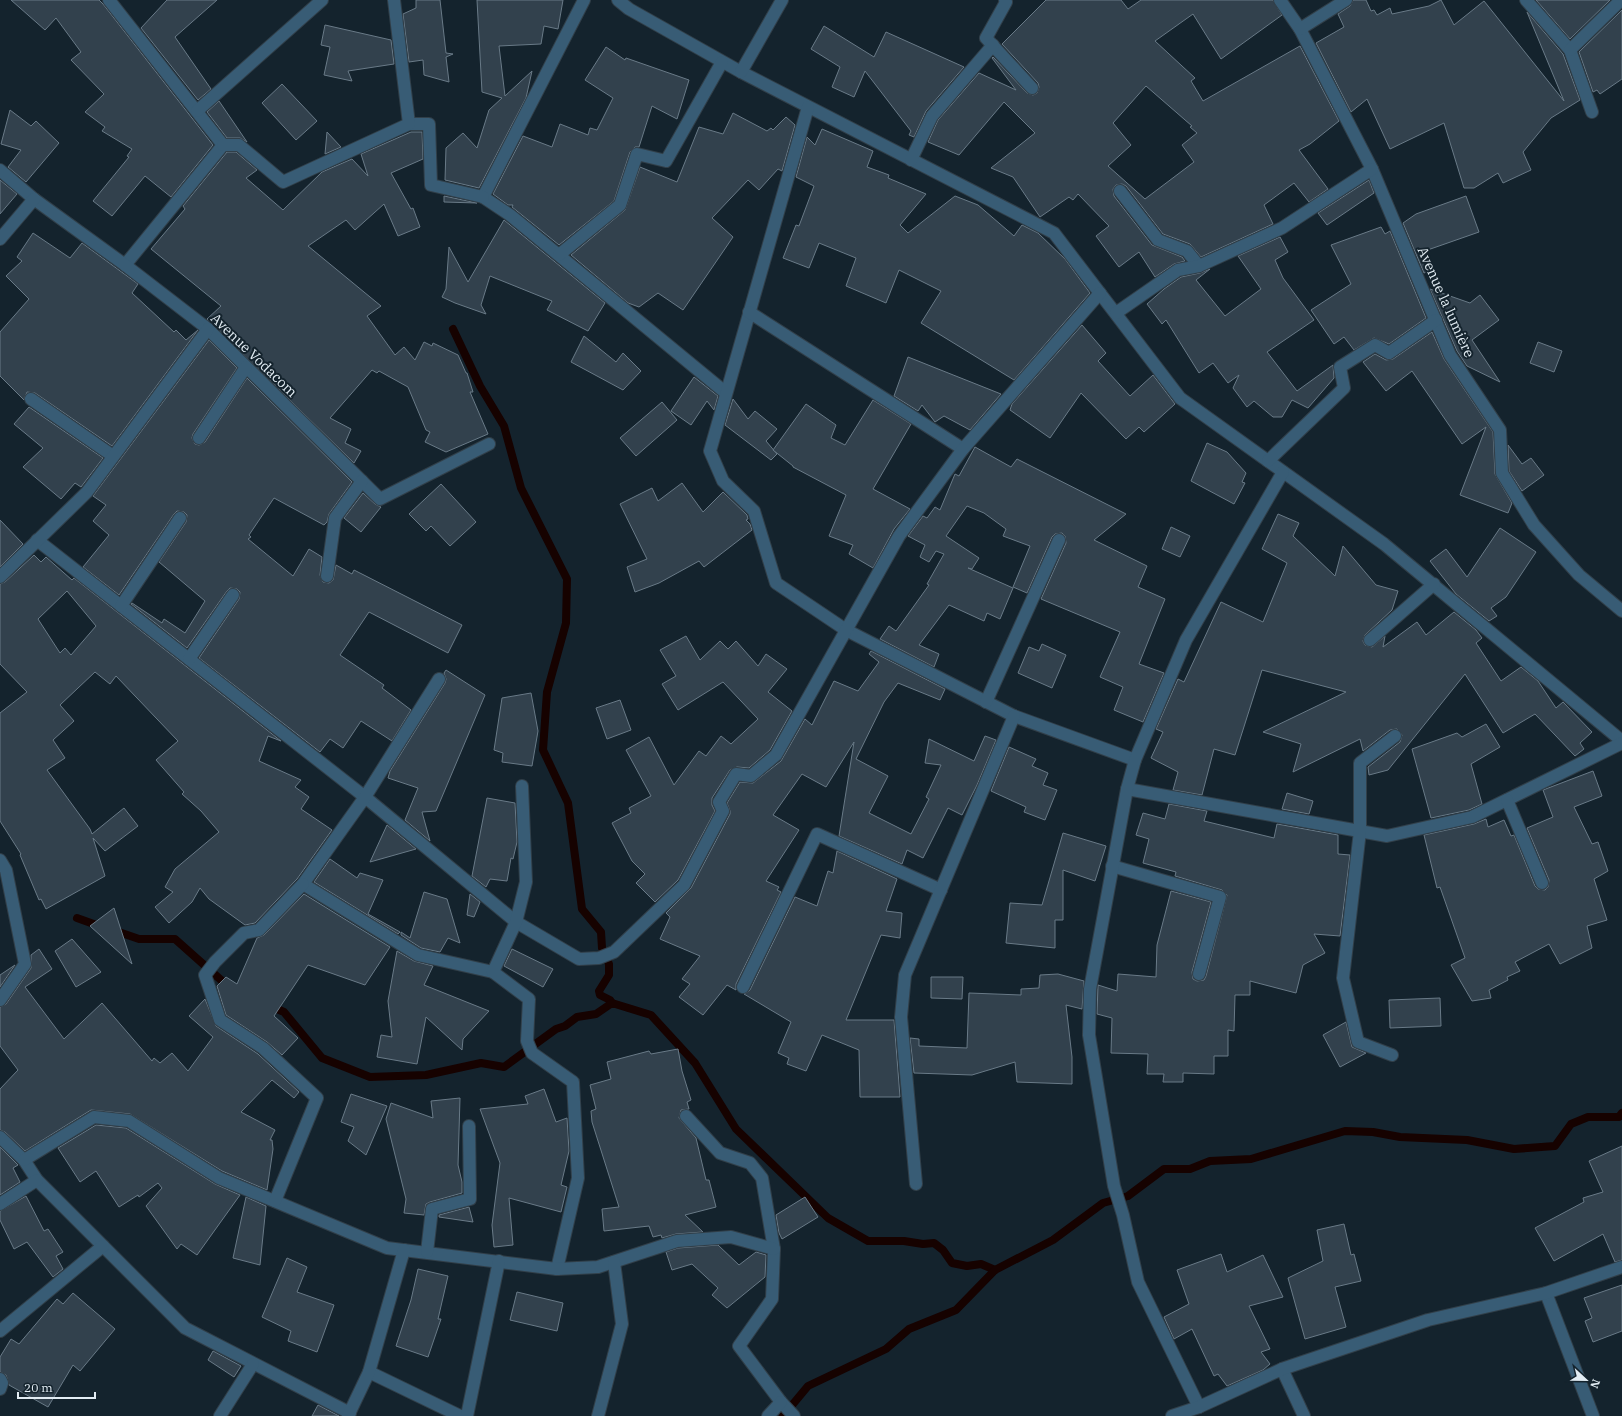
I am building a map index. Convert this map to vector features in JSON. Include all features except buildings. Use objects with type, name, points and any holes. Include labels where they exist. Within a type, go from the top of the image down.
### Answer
[{"type":"street","points":[[109,0],[223,145]]},
{"type":"street","points":[[197,111],[322,0]]},
{"type":"street","points":[[394,0],[409,124]]},
{"type":"street","points":[[483,197],[584,0]]},
{"type":"street","points":[[618,0],[629,9],[722,62],[1054,233],[1180,398],[1384,544],[1434,584],[1622,742],[1472,817],[1386,836],[1127,789]]},
{"type":"street","points":[[741,72],[782,0]]},
{"type":"street","points":[[1005,0],[1006,2],[986,38],[1032,88]]},
{"type":"street","name":"Avenue la lumière","points":[[1280,0],[1300,29],[1372,169],[1450,355],[1500,430],[1502,473],[1534,525],[1580,575],[1622,611]]},
{"type":"street","points":[[1300,29],[1346,0]]},
{"type":"street","points":[[1526,0],[1570,50],[1592,112]]},
{"type":"street","points":[[1570,50],[1621,0]]},
{"type":"street","points":[[911,160],[932,116],[993,45]]},
{"type":"street","points":[[559,255],[620,205],[638,154],[666,161],[722,62]]},
{"type":"street","points":[[808,107],[710,451],[723,481],[754,512],[776,583],[846,630],[1014,716],[1135,760]]},
{"type":"street","points":[[223,145],[239,145],[283,182],[409,124],[428,124],[431,185],[483,197],[510,214],[726,393]]},
{"type":"street","points":[[125,265],[223,145]]},
{"type":"street","points":[[1116,314],[1178,270],[1199,266],[1282,228],[1372,169]]},
{"type":"street","name":"Avenue Vodacom","points":[[0,170],[34,199],[125,265],[208,329],[380,499],[489,444]]},
{"type":"street","points":[[1120,191],[1158,240],[1187,251],[1199,266]]},
{"type":"street","points":[[0,239],[34,199]]},
{"type":"street","points":[[37,540],[365,797],[516,922],[579,959],[599,958],[614,952],[684,885],[722,811],[719,802],[736,774],[751,776],[776,755],[899,536],[963,448],[1100,293]]},
{"type":"street","points":[[749,312],[963,448]]},
{"type":"street","points":[[1268,461],[1344,388],[1340,367],[1375,345],[1389,352],[1436,320]]},
{"type":"street","points":[[0,577],[86,492],[208,329]]},
{"type":"street","points":[[199,438],[246,367]]},
{"type":"street","points":[[31,399],[113,456]]},
{"type":"street","points":[[1199,1407],[1138,1282],[1123,1215],[1114,1186],[1089,1035],[1090,989],[1127,789],[1135,760],[1186,640],[1283,472]]},
{"type":"street","points":[[327,576],[335,518],[362,481]]},
{"type":"street","points":[[121,606],[180,518]]},
{"type":"street","points":[[986,702],[1059,540]]},
{"type":"street","points":[[1370,640],[1434,584]]},
{"type":"street","points":[[188,659],[233,595]]},
{"type":"street","points":[[275,1201],[317,1098],[264,1048],[220,1020],[205,975],[215,962],[244,932],[259,930],[303,884],[365,797],[438,679]]},
{"type":"street","points":[[916,1184],[901,1017],[905,975],[1014,716]]},
{"type":"street","points":[[1392,1055],[1358,1042],[1343,978],[1360,831],[1360,763],[1395,736]]},
{"type":"street","points":[[493,972],[516,922],[526,882],[522,786]]},
{"type":"street","points":[[1507,800],[1542,883]]},
{"type":"street","points":[[742,987],[817,834],[941,890]]},
{"type":"street","points":[[0,860],[6,870],[25,964],[0,1000]]},
{"type":"street","points":[[1112,866],[1220,897],[1199,974]]},
{"type":"street","points":[[303,884],[418,955],[493,972],[530,999],[527,1040],[532,1053],[573,1082],[578,1178],[557,1269]]},
{"type":"street","points":[[686,1116],[720,1153],[750,1163],[762,1178],[774,1249],[772,1299],[739,1346],[781,1402],[793,1414]]},
{"type":"street","points":[[24,1160],[94,1117],[129,1121],[219,1178],[387,1248],[557,1269],[598,1267],[677,1241],[731,1237],[774,1249]]},
{"type":"street","points":[[427,1252],[432,1209],[470,1199],[468,1126]]},
{"type":"street","points":[[0,1137],[24,1160],[37,1180],[185,1328],[349,1415],[369,1372],[404,1250]]},
{"type":"street","points":[[0,1204],[37,1180]]},
{"type":"street","points":[[0,1332],[103,1246]]},
{"type":"street","points":[[467,1416],[499,1261]]},
{"type":"street","points":[[598,1416],[622,1324],[614,1262]]},
{"type":"street","points":[[1172,1416],[1199,1407],[1282,1369],[1428,1320],[1546,1293],[1622,1267]]},
{"type":"street","points":[[1546,1293],[1593,1416]]},
{"type":"street","points":[[220,1416],[253,1364]]},
{"type":"street","points":[[1282,1369],[1304,1416]]},
{"type":"street","points":[[369,1372],[460,1416]]},
{"type":"street","points":[[0,1379],[2,1383],[0,1389]]},
{"type":"street","points":[[768,1416],[781,1402]]},
{"type":"waterway","points":[[453,329],[480,386],[504,426],[521,488],[567,579],[566,623],[547,692],[543,750],[568,803],[582,909],[601,932],[602,948],[609,964],[609,975],[599,991],[600,995],[610,1000],[612,1003]]},
{"type":"waterway","points":[[77,918],[102,927]]},
{"type":"waterway","points":[[113,930],[139,939],[175,939],[230,988]]},
{"type":"waterway","points":[[270,1006],[284,1012],[322,1058],[370,1077],[426,1075],[481,1063],[504,1067],[556,1029],[565,1026],[577,1017],[596,1014],[612,1003],[651,1015],[695,1063],[736,1129],[828,1218],[868,1241],[904,1241],[923,1244],[934,1243],[943,1250],[952,1263],[967,1266],[981,1264],[995,1270]]},
{"type":"waterway","points":[[783,1416],[808,1386],[886,1349],[909,1329],[956,1310],[995,1270],[1053,1240],[1103,1203],[1128,1196],[1164,1169],[1190,1169],[1210,1161],[1251,1159],[1345,1131],[1373,1132],[1400,1137],[1467,1140],[1514,1149],[1555,1146],[1571,1124],[1588,1117],[1619,1117],[1622,1113]]}]
